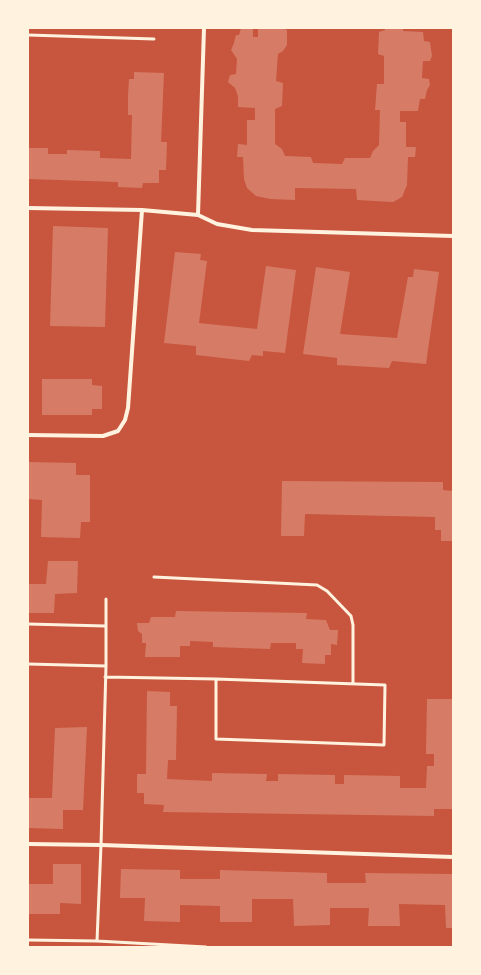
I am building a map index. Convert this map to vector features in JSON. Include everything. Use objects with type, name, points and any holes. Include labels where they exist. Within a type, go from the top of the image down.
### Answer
[{"type":"street","points":[[198,214],[204,28]]},
{"type":"street","points":[[28,208],[142,210],[198,214],[217,224],[252,230],[453,236]]},
{"type":"street","points":[[28,435],[103,436],[118,431],[125,420],[128,408],[142,210]]},
{"type":"street","points":[[28,844],[101,845],[453,857]]},
{"type":"lane","points":[[28,35],[154,39]]},
{"type":"lane","points":[[154,577],[317,586],[327,591],[351,616],[353,624],[353,684]]},
{"type":"lane","points":[[97,941],[106,666],[106,599]]},
{"type":"lane","points":[[28,624],[105,626]]},
{"type":"lane","points":[[28,664],[106,666]]},
{"type":"lane","points":[[105,677],[216,679],[385,685],[384,745],[216,739],[216,679]]},
{"type":"lane","points":[[28,940],[97,941],[206,947]]},
{"type":"building","points":[[241,28],[253,28],[253,37],[258,37],[258,28],[281,28],[287,30],[287,45],[283,51],[278,54],[276,81],[283,83],[282,106],[275,109],[275,144],[282,149],[285,156],[311,157],[313,163],[342,164],[345,158],[370,158],[373,151],[379,145],[380,110],[375,110],[377,84],[384,84],[384,56],[378,54],[379,32],[385,30],[385,28],[403,28],[403,31],[423,32],[424,41],[430,42],[432,56],[430,61],[423,61],[422,78],[429,79],[430,85],[425,99],[420,99],[418,111],[400,111],[400,122],[406,122],[406,147],[416,147],[415,157],[408,157],[407,185],[402,197],[393,202],[357,200],[356,189],[295,188],[295,200],[270,199],[256,196],[247,188],[244,179],[243,157],[237,157],[238,144],[247,145],[247,120],[255,120],[255,108],[238,107],[238,96],[235,88],[228,82],[230,75],[236,74],[237,59],[231,50],[236,35],[239,35]]},
{"type":"building","points":[[134,72],[164,73],[161,142],[167,142],[166,170],[159,170],[159,183],[143,183],[142,188],[118,187],[118,182],[28,179],[28,148],[48,148],[48,154],[67,154],[67,150],[100,151],[100,158],[131,159],[132,115],[128,115],[128,96],[129,79],[134,79]]},
{"type":"building","points":[[53,226],[108,228],[105,327],[50,326]]},
{"type":"building","points":[[175,252],[201,254],[200,260],[207,261],[199,323],[257,329],[266,266],[296,270],[285,353],[263,351],[263,356],[252,355],[249,361],[196,355],[196,346],[164,343]]},
{"type":"building","points":[[316,267],[350,272],[340,334],[397,338],[408,277],[413,277],[414,269],[439,272],[426,364],[392,361],[389,368],[337,365],[337,358],[303,354]]},
{"type":"building","points":[[42,379],[92,379],[92,385],[102,386],[102,409],[92,409],[92,415],[42,415]]},
{"type":"building","points":[[28,462],[76,463],[76,475],[90,475],[90,522],[81,522],[80,538],[41,537],[42,500],[28,499]]},
{"type":"building","points":[[282,481],[443,482],[443,490],[453,491],[453,541],[441,541],[441,530],[435,530],[435,517],[305,514],[304,536],[281,536]]},
{"type":"building","points":[[48,561],[78,561],[77,593],[55,594],[54,613],[28,613],[28,584],[46,584]]},
{"type":"building","points":[[176,611],[307,613],[306,619],[326,620],[330,630],[338,630],[337,645],[331,644],[331,655],[325,655],[325,664],[302,663],[303,649],[296,649],[296,643],[271,643],[270,649],[213,647],[213,642],[190,641],[190,646],[180,646],[180,657],[145,657],[146,643],[142,643],[142,634],[138,631],[137,623],[149,623],[151,617],[175,617]]},
{"type":"building","points":[[147,691],[170,692],[170,706],[177,706],[176,760],[168,760],[167,779],[212,781],[212,773],[267,774],[266,781],[278,781],[278,774],[335,775],[335,784],[344,784],[344,775],[400,776],[400,788],[426,788],[427,766],[434,766],[434,754],[426,754],[427,699],[453,699],[453,809],[434,809],[434,816],[163,812],[164,805],[144,804],[144,793],[137,793],[137,774],[146,774]]},
{"type":"building","points":[[87,727],[83,810],[63,810],[63,829],[28,828],[28,798],[52,798],[55,728]]},
{"type":"building","points":[[53,864],[81,864],[81,904],[60,903],[60,914],[28,914],[28,884],[53,884]]},
{"type":"building","points":[[121,869],[180,870],[180,879],[220,879],[220,870],[327,873],[327,883],[366,883],[365,873],[453,874],[453,928],[446,928],[445,905],[399,904],[400,926],[368,926],[369,908],[330,908],[330,925],[294,926],[293,899],[252,899],[252,922],[220,922],[220,906],[180,905],[180,922],[144,921],[145,898],[120,898]]}]
